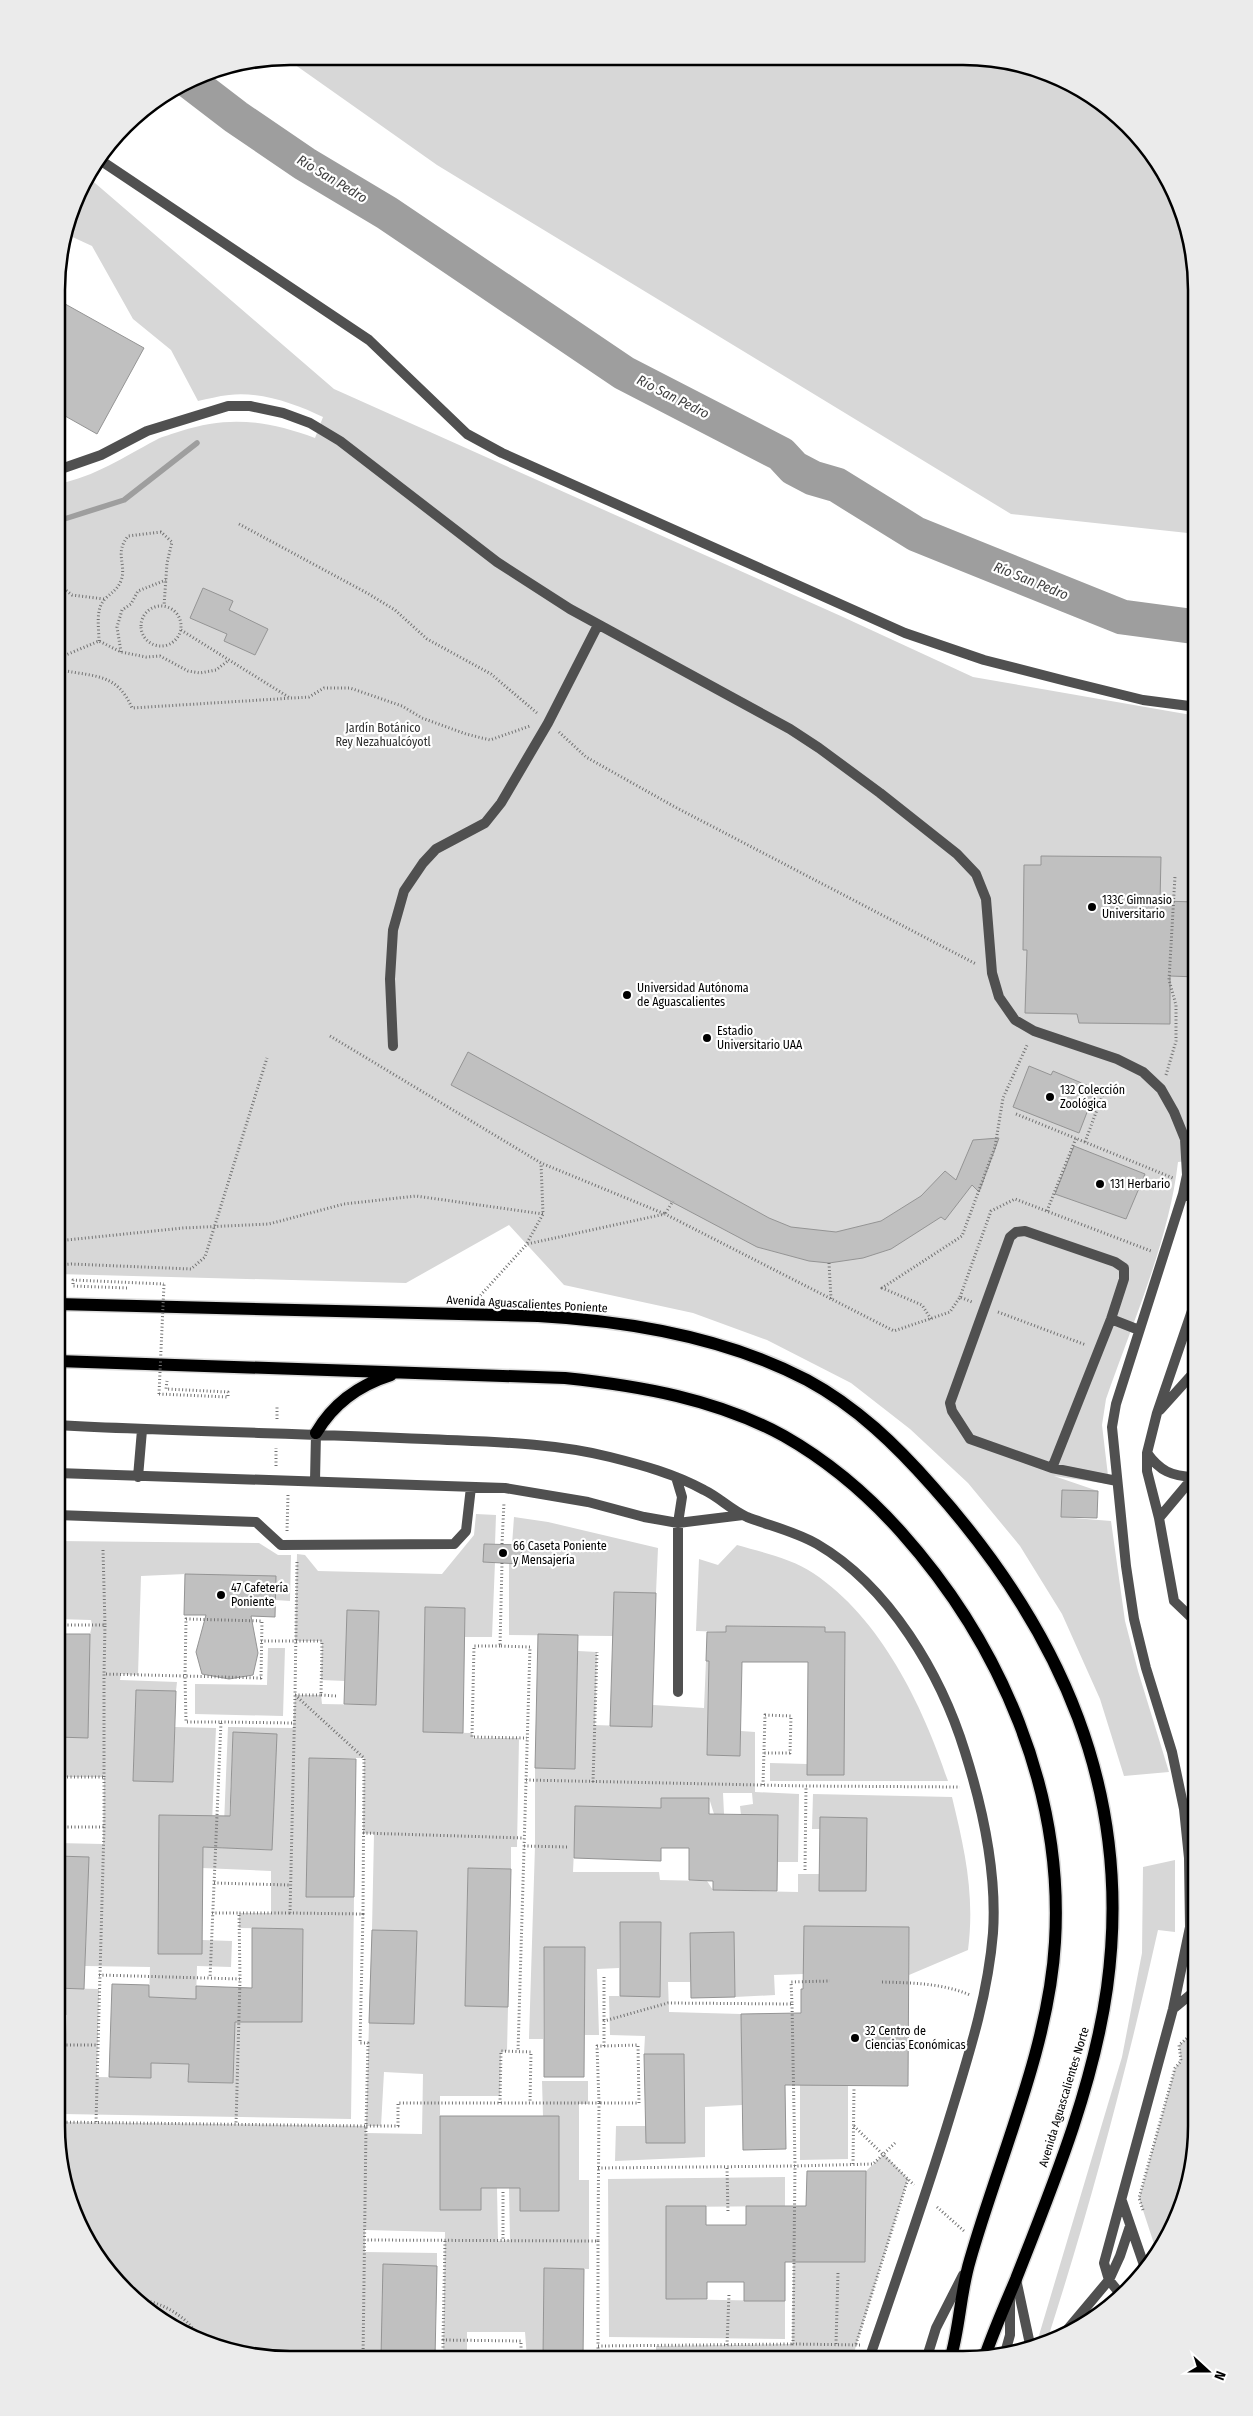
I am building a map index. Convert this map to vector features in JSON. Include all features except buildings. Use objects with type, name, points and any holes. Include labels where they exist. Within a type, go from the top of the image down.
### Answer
[{"type":"main road","name":"Avenida Aguascalientes Poniente","points":[[65,1304],[581,1318],[623,1324],[685,1337],[746,1354],[777,1366],[834,1396],[861,1416],[910,1460],[959,1515],[989,1554],[1044,1640],[1075,1707],[1088,1744],[1105,1813]]},
{"type":"main road","points":[[65,1361],[564,1378],[636,1387],[696,1401],[732,1412],[784,1436],[854,1485],[922,1556],[969,1620],[1004,1686],[1035,1770],[1048,1819],[1056,1884],[1052,1976],[1031,2065],[968,2265],[957,2337],[953,2351]]},
{"type":"main road","points":[[316,1434],[334,1408],[362,1386],[398,1373]]},
{"type":"main road","name":"Avenida Aguascalientes Norte","points":[[987,2350],[1056,2174],[1086,2083],[1102,2018],[1111,1949],[1112,1913],[1109,1844],[1105,1813]]},
{"type":"street","points":[[104,163],[369,340],[466,434],[502,453],[905,633],[984,660],[1143,700],[1188,706]]},
{"type":"street","points":[[65,468],[102,455],[147,431],[228,406],[250,406],[283,413],[310,423],[340,441],[497,562],[598,625],[790,729],[880,793],[957,854],[976,874],[986,899],[992,972],[999,997],[1016,1020],[1034,1032],[1117,1059],[1143,1072],[1161,1089],[1174,1112],[1185,1140],[1186,1183],[1116,1404],[1112,1427],[1126,1566],[1134,1619],[1146,1668],[1172,1752],[1184,1809],[1188,1845]]},
{"type":"street","points":[[393,1046],[390,979],[392,940],[404,891],[423,863],[436,849],[484,823],[501,803],[548,722],[598,625]]},
{"type":"street","points":[[1183,1194],[1188,1196]]},
{"type":"street","points":[[1052,1468],[1111,1319],[1124,1280],[1124,1268],[1115,1262],[1025,1231],[1016,1232],[1010,1237],[950,1403],[952,1411],[970,1439],[1052,1468],[1118,1482]]},
{"type":"street","points":[[1111,1319],[1139,1330]]},
{"type":"street","points":[[1188,1323],[1158,1413],[1147,1453],[1147,1471],[1159,1518],[1174,1601],[1188,1614]]},
{"type":"street","points":[[1158,1413],[1188,1379]]},
{"type":"street","points":[[65,1425],[142,1430],[276,1432],[550,1446],[607,1456],[676,1476],[711,1493],[743,1515],[788,1530],[819,1545],[853,1571],[882,1602],[912,1640],[936,1678],[956,1721],[983,1820],[991,1871],[993,1929],[983,2000],[976,2031],[926,2197],[872,2351]]},
{"type":"street","points":[[138,1477],[142,1430]]},
{"type":"street","points":[[315,1481],[316,1434]]},
{"type":"street","points":[[1147,1453],[1156,1465],[1165,1472],[1175,1476],[1188,1475]]},
{"type":"street","points":[[65,1473],[505,1488],[588,1502],[644,1517],[678,1523],[743,1515]]},
{"type":"street","points":[[676,1476],[682,1497],[678,1523],[678,1692]]},
{"type":"street","points":[[1159,1518],[1188,1483]]},
{"type":"street","points":[[65,1515],[256,1522],[281,1545],[454,1544],[466,1531],[471,1487]]},
{"type":"street","points":[[1117,2290],[1109,2280],[1104,2263],[1188,1950]]},
{"type":"street","points":[[1173,2009],[1188,1997]]},
{"type":"street","points":[[1122,2201],[1143,2262]]},
{"type":"street","points":[[1073,2322],[1109,2280],[1120,2256],[1130,2226]]},
{"type":"street","points":[[929,2351],[936,2328],[968,2265]]},
{"type":"street","points":[[1016,2279],[1029,2341]]},
{"type":"street","name":"Avenida Aguascalientes Norte","points":[[1007,2347],[1010,2335],[1010,2292]]},
{"type":"path","points":[[239,524],[333,573],[374,597],[395,610],[427,638],[491,674],[586,757],[992,972]]},
{"type":"path","points":[[99,641],[99,610],[104,599],[114,592],[121,581],[122,544],[128,536],[161,532],[172,542],[164,606]]},
{"type":"path","points":[[121,652],[117,627],[122,610],[131,604],[138,591],[166,580]]},
{"type":"path","points":[[65,590],[72,595],[104,599]]},
{"type":"path","points":[[164,606],[176,612],[181,630],[178,637],[168,645],[155,645],[145,637],[142,625],[146,613],[152,609],[164,606]]},
{"type":"path","points":[[181,630],[290,698]]},
{"type":"path","points":[[65,655],[99,641],[121,652],[146,657],[160,656],[188,670],[200,673],[216,670],[229,660]]},
{"type":"path","points":[[65,671],[108,680],[118,685],[132,708],[290,698],[309,696],[324,688],[350,688],[402,706],[422,718],[490,740],[525,727],[548,722]]},
{"type":"path","points":[[1165,1078],[1176,1041],[1176,1005],[1169,980],[1175,876]]},
{"type":"path","points":[[932,1319],[922,1305],[882,1288],[962,1236],[996,1147],[1003,1098],[1034,1032]]},
{"type":"path","points":[[330,1036],[541,1163],[665,1214],[894,1331],[950,1312],[960,1297],[1099,1350]]},
{"type":"path","points":[[65,1264],[191,1269],[205,1256],[267,1058]]},
{"type":"path","points":[[1084,1142],[1104,1091]]},
{"type":"path","points":[[1016,1114],[1186,1183]]},
{"type":"path","points":[[1047,1211],[1076,1138]]},
{"type":"path","points":[[464,1314],[527,1244],[543,1214],[541,1163]]},
{"type":"path","points":[[65,1240],[183,1228],[269,1224],[344,1204],[416,1196],[543,1214]]},
{"type":"path","points":[[527,1244],[665,1214],[673,1201]]},
{"type":"path","points":[[830,1263],[831,1299]]},
{"type":"path","points":[[156,1289],[73,1286],[73,1280],[164,1284],[159,1394],[228,1397],[228,1392],[166,1389]]},
{"type":"path","points":[[277,1405],[275,1492],[288,1492],[287,1532],[298,1532],[289,1885],[290,1913]]},
{"type":"path","points":[[502,1544],[505,1488]]},
{"type":"path","points":[[96,2122],[104,1827],[105,1625],[103,1550]]},
{"type":"path","points":[[500,1646],[502,1563]]},
{"type":"path","points":[[104,1674],[185,1676],[261,1678],[262,1621],[186,1619],[185,1676],[186,1722],[294,1723]]},
{"type":"path","points":[[65,1625],[105,1625]]},
{"type":"path","points":[[261,1641],[322,1641],[321,1695]]},
{"type":"path","points":[[518,2051],[530,1647],[474,1646],[472,1738],[527,1738]]},
{"type":"path","points":[[594,1782],[597,1652]]},
{"type":"path","points":[[294,1694],[337,1696]]},
{"type":"path","points":[[294,1694],[364,1758],[360,2043],[368,2043],[363,2351]]},
{"type":"path","points":[[763,1785],[765,1715],[791,1716],[790,1753],[764,1753]]},
{"type":"path","points":[[210,1978],[221,1722]]},
{"type":"path","points":[[65,1777],[104,1777]]},
{"type":"path","points":[[526,1780],[806,1786],[975,1787]]},
{"type":"path","points":[[805,1870],[806,1786]]},
{"type":"path","points":[[65,1827],[104,1827]]},
{"type":"path","points":[[364,1833],[524,1838]]},
{"type":"path","points":[[524,1846],[569,1847]]},
{"type":"path","points":[[214,1883],[289,1885]]},
{"type":"path","points":[[212,1913],[363,1914]]},
{"type":"path","points":[[236,2125],[240,1979],[239,1914]]},
{"type":"path","points":[[99,1975],[240,1979]]},
{"type":"path","points":[[604,1977],[604,2046]]},
{"type":"path","points":[[793,2344],[795,2166],[791,1982],[830,1981]]},
{"type":"path","points":[[882,1982],[923,1984],[960,1990],[983,2000]]},
{"type":"path","points":[[604,2021],[668,2003],[792,2004]]},
{"type":"path","points":[[1145,2216],[1139,2198],[1175,2068],[1181,2061],[1179,2045],[1188,2037]]},
{"type":"path","points":[[65,2045],[98,2045]]},
{"type":"path","points":[[65,2122],[398,2126],[398,2103],[500,2103],[530,2103],[599,2103],[639,2103],[638,2045],[597,2046],[599,2103],[598,2351]]},
{"type":"path","points":[[500,2103],[500,2051],[531,2052],[530,2103]]},
{"type":"path","points":[[853,2164],[854,2088]]},
{"type":"path","points":[[854,2126],[884,2154]]},
{"type":"path","points":[[598,2168],[727,2168],[873,2164],[895,2143]]},
{"type":"path","points":[[727,2168],[728,2213]]},
{"type":"path","points":[[856,2345],[908,2179]]},
{"type":"path","points":[[503,2192],[503,2240]]},
{"type":"path","points":[[365,2240],[598,2241]]},
{"type":"path","points":[[443,2351],[445,2240]]},
{"type":"path","points":[[836,2344],[838,2272]]},
{"type":"path","points":[[727,2346],[729,2294]]},
{"type":"path","points":[[147,2299],[165,2306],[183,2318],[195,2330]]},
{"type":"path","points":[[443,2340],[521,2341],[521,2351]]},
{"type":"path","points":[[598,2346],[874,2345]]},
{"type":"green space","points":[[295,65],[978,65],[1022,73],[1063,88],[1100,111],[1142,153],[1165,190],[1180,231],[1188,275],[1188,533],[1011,514],[437,165]]},
{"type":"green space","name":"Jardín Botánico Rey Nezahualcóyotl","points":[[93,181],[334,389],[973,677],[1188,714],[1188,1161],[1178,1162],[1167,1222],[1158,1252],[1106,1399],[1102,1425],[1109,1484],[1054,1476],[1098,1491],[1062,1490],[1061,1517],[1111,1521],[1125,1621],[1138,1671],[1169,1772],[1124,1776],[1100,1699],[1062,1614],[1020,1546],[968,1483],[910,1429],[851,1383],[767,1340],[693,1313],[564,1285],[509,1225],[406,1283],[65,1274],[65,482],[97,471],[162,437],[199,426],[216,423],[249,422],[281,427],[315,438],[323,417],[290,403],[253,395],[229,395],[198,401],[171,350],[133,319],[92,246],[72,237],[77,217]]},
{"type":"green space","points":[[476,1514],[496,1515],[495,1544],[484,1544],[483,1561],[495,1562],[492,1637],[465,1637],[465,1608],[425,1607],[423,1732],[472,1733],[473,1738],[519,1738],[517,1847],[511,1847],[511,1869],[468,1868],[465,2006],[508,2007],[507,2051],[501,2052],[500,2096],[440,2096],[440,2210],[481,2188],[497,2188],[498,2241],[510,2240],[509,2188],[520,2188],[520,2211],[559,2211],[559,2116],[543,2116],[542,2081],[588,2081],[588,2104],[579,2104],[579,2180],[589,2180],[589,2269],[544,2268],[543,2351],[526,2351],[525,2332],[467,2332],[467,2351],[443,2351],[445,2232],[365,2230],[365,2252],[437,2253],[437,2266],[384,2265],[381,2351],[275,2351],[246,2347],[217,2339],[177,2321],[153,2305],[111,2263],[88,2226],[77,2199],[69,2170],[65,2141],[65,2122],[366,2126],[369,2023],[414,2024],[417,1932],[372,1930],[374,1834],[363,1833],[364,1758],[309,1758],[307,1897],[354,1897],[351,2119],[65,2114],[67,2015],[65,2015],[65,1988],[99,1989],[97,2077],[150,2078],[151,2063],[189,2064],[188,2082],[233,2083],[236,1987],[252,1988],[252,2022],[302,2022],[303,1929],[239,1928],[239,1913],[271,1913],[271,1871],[202,1868],[203,1816],[160,1815],[158,1954],[201,1954],[202,1940],[232,1941],[231,1967],[197,1966],[196,1999],[149,1997],[150,1967],[85,1966],[88,1857],[65,1856],[65,1843],[103,1844],[104,1777],[65,1777],[65,1737],[88,1737],[90,1634],[92,1625],[91,1620],[65,1619],[65,1541],[259,1543],[278,1555],[291,1555],[290,1601],[275,1600],[185,1574],[141,1576],[138,1675],[121,1674],[120,1680],[177,1682],[176,1691],[136,1690],[133,1781],[173,1782],[175,1727],[216,1728],[211,1847],[223,1848],[228,1727],[293,1728],[295,1695],[321,1695],[322,1704],[376,1705],[345,1681],[321,1680],[322,1641],[295,1641],[297,1554],[305,1555],[318,1571],[442,1574],[474,1535]],"holes":[[[233,1732],[271,1850],[228,1848]],[[384,2072],[423,2074],[422,2134],[366,2133],[367,2126],[381,2126]]]},
{"type":"green space","points":[[514,1517],[548,1522],[658,1548],[656,1593],[615,1592],[613,1636],[509,1635],[509,1563],[521,1563],[522,1546],[512,1545]]},
{"type":"green space","points":[[737,1545],[795,1563],[813,1573],[837,1592],[859,1614],[897,1666],[912,1694],[938,1752],[948,1781],[770,1781],[770,1763],[807,1764],[808,1775],[844,1774],[844,1663],[825,1632],[781,1627],[726,1626],[726,1632],[696,1631],[699,1559],[718,1565]]},
{"type":"green space","points":[[268,1648],[285,1648],[283,1716],[195,1714],[195,1684],[267,1685]]},
{"type":"green space","points":[[578,1651],[597,1652],[595,1725],[652,1727],[653,1705],[704,1708],[706,1661],[709,1661],[707,1755],[740,1755],[741,1731],[755,1732],[755,1792],[799,1794],[798,1862],[777,1862],[778,1815],[741,1815],[740,1806],[753,1804],[752,1793],[723,1793],[724,1814],[714,1814],[709,1798],[661,1798],[661,1808],[576,1806],[573,1872],[659,1872],[660,1880],[707,1881],[713,1890],[798,1892],[798,1874],[819,1874],[819,1891],[865,1891],[867,1818],[820,1817],[820,1829],[812,1829],[813,1794],[952,1797],[968,1873],[970,1930],[968,1950],[909,1975],[909,1927],[804,1926],[804,1974],[774,1975],[775,1995],[735,1997],[734,1932],[690,1933],[690,1982],[668,1982],[669,2012],[741,2014],[742,2105],[705,2107],[705,2157],[615,2161],[616,2126],[646,2126],[646,2143],[685,2142],[684,2054],[644,2054],[645,2036],[610,2035],[609,1996],[660,1996],[660,1922],[620,1922],[619,1968],[597,1969],[599,2035],[585,2035],[584,1947],[544,1948],[543,2039],[529,2039],[535,1846],[535,1768],[574,1769]]},
{"type":"green space","points":[[1175,1860],[1175,1932],[1158,1930],[1121,2086],[1093,2190],[1049,2334],[1038,2338],[1122,2057],[1142,1953],[1143,1867]]},
{"type":"green space","points":[[1188,2037],[1188,2141],[1184,2170],[1176,2199],[1165,2226],[1154,2245],[1139,2198],[1175,2068],[1181,2061],[1179,2045]]},
{"type":"green space","points":[[800,2085],[848,2085],[848,2159],[800,2160]]},
{"type":"green space","points":[[884,2154],[908,2179],[854,2351],[656,2351],[656,2346],[792,2344],[794,2218],[806,2262],[865,2262],[866,2171]]},
{"type":"green space","points":[[785,2177],[785,2206],[666,2207],[666,2299],[785,2301],[785,2339],[609,2337],[608,2179]]},
{"type":"waterway","name":"Río San Pedro","points":[[195,86],[236,117],[305,164],[387,213],[624,373],[781,454],[794,468],[813,478],[837,485],[916,534],[1122,617],[1188,626]]},
{"type":"waterway","points":[[65,519],[124,500],[197,443]]},
{"type":"place","name":"133C Gimnasio Universitario","points":[[1092,907]]},
{"type":"place","name":"Universidad Autónoma de Aguascalientes","points":[[627,995]]},
{"type":"place","name":"Estadio Universitario UAA","points":[[707,1038]]},
{"type":"place","name":"132 Colección Zoológica","points":[[1050,1097]]},
{"type":"place","name":"131 Herbario","points":[[1100,1184]]},
{"type":"place","name":"66 Caseta Poniente y Mensajería","points":[[503,1553]]},
{"type":"place","name":"47 Cafetería Poniente","points":[[221,1595]]},
{"type":"place","name":"32 Centro de Ciencias Económicas","points":[[855,2038]]}]
